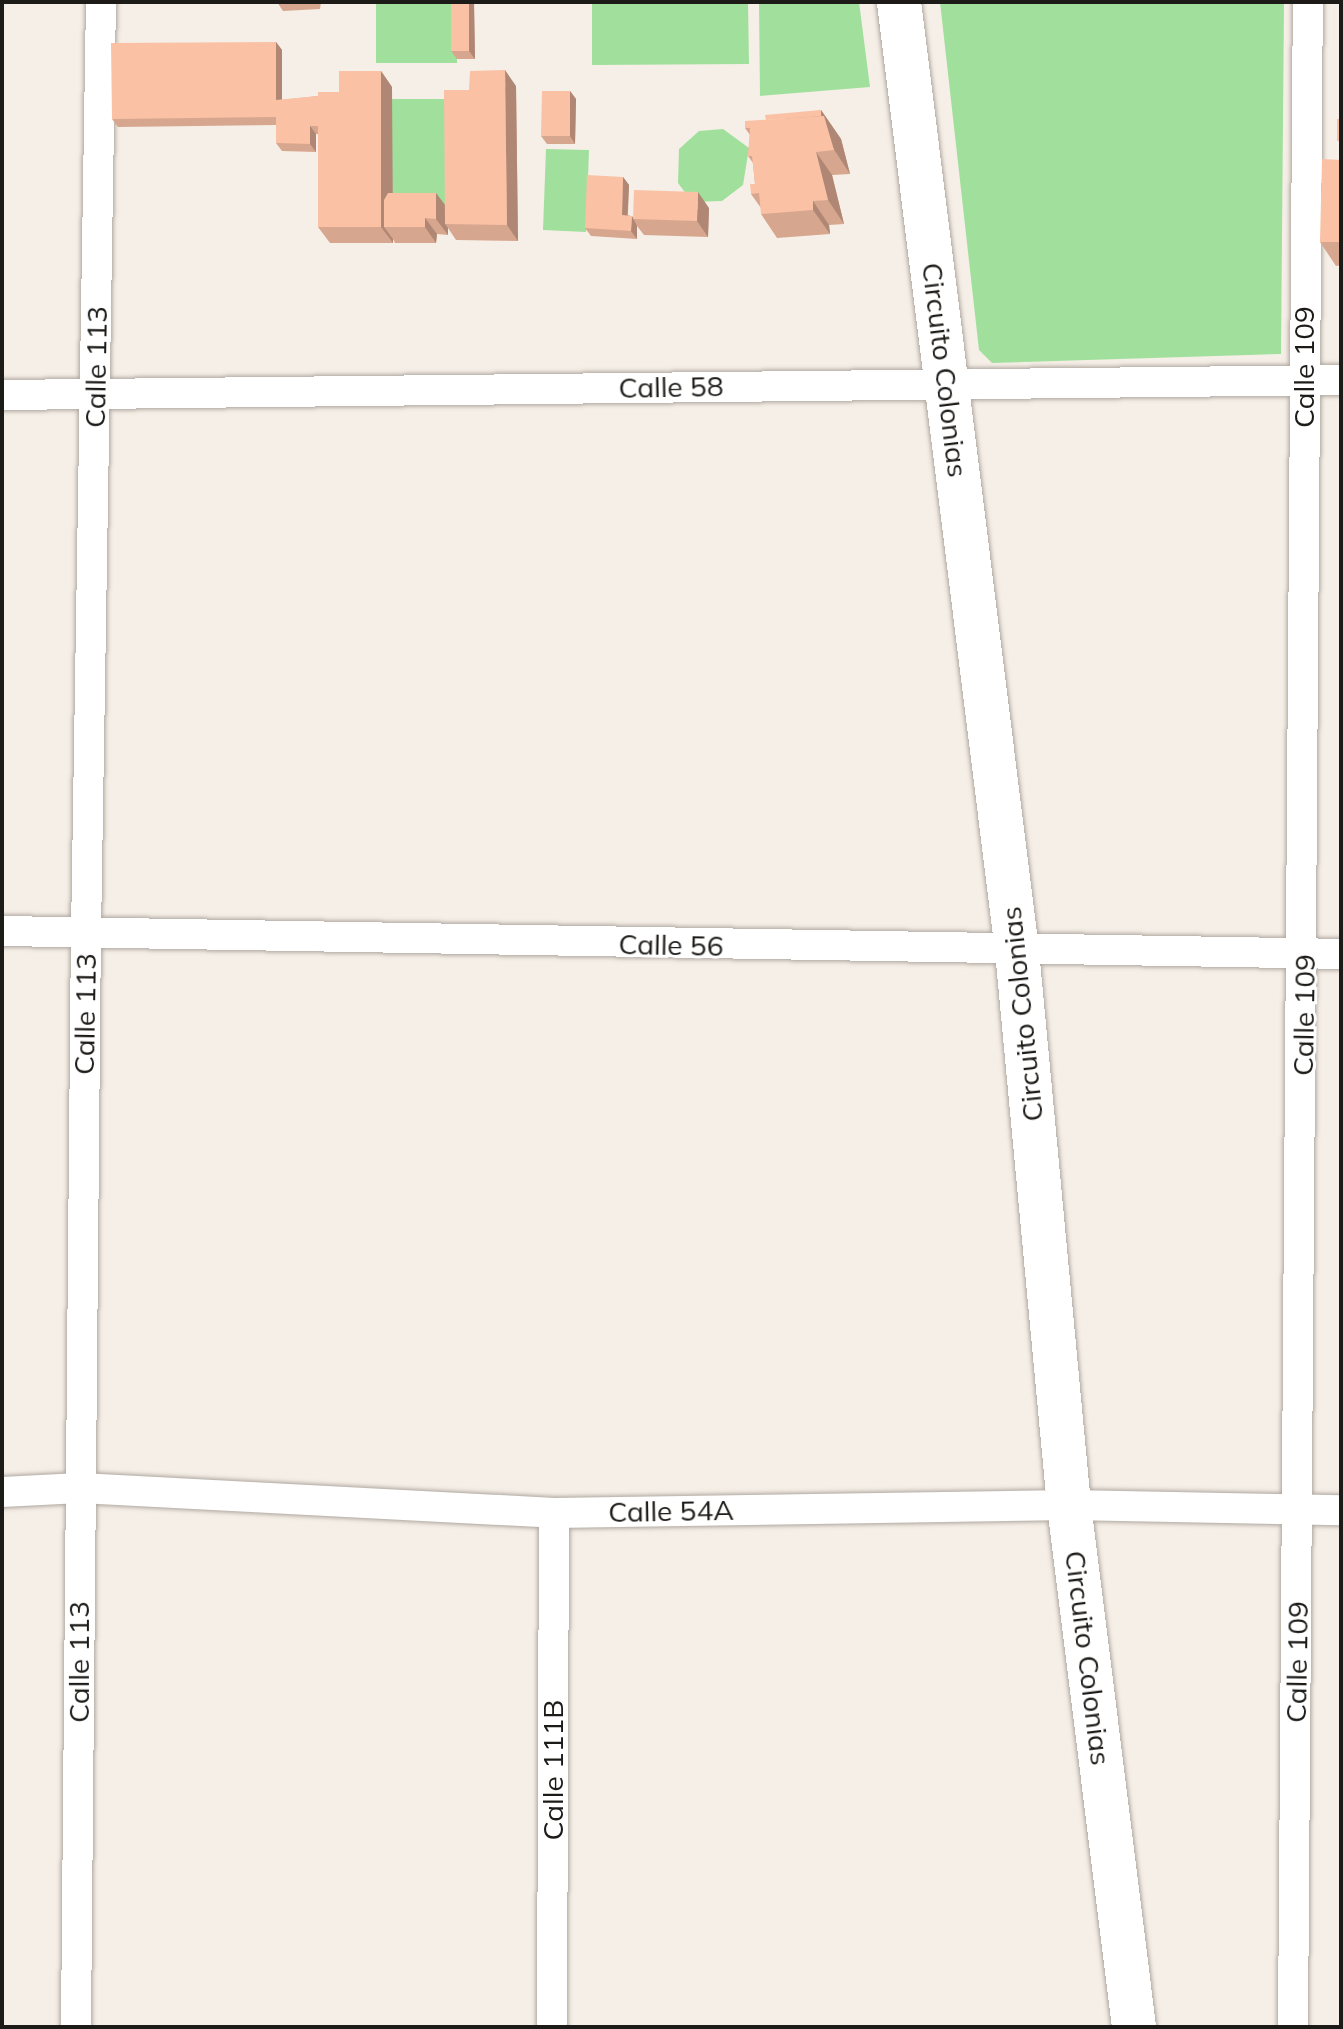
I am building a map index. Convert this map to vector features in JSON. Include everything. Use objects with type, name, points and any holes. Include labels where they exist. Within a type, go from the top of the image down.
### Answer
[{"type":"main road","name":"Circuito Colonias","points":[[899,2],[1017,951],[1069,1505],[1134,2027]]},
{"type":"street","name":"Calle 113","points":[[76,2027],[86,934],[101,2]]},
{"type":"street","name":"Calle 109","points":[[1293,2027],[1305,954],[1304,380],[1308,2]]},
{"type":"street","name":"Calle 58","points":[[2,395],[1341,380]]},
{"type":"street","name":"Calle 56","points":[[2,931],[1017,951],[1341,954]]},
{"type":"street","name":"Calle 54A","points":[[2,1492],[80,1488],[554,1513],[1069,1505],[1341,1510]]},
{"type":"street","name":"Calle 111B","points":[[552,2027],[554,1513]]},
{"type":"green space","points":[[376,2],[457,2],[457,63],[376,63]]},
{"type":"green space","points":[[592,2],[748,2],[749,64],[592,65]]},
{"type":"green space","points":[[759,2],[859,2],[870,87],[760,96]]},
{"type":"green space","points":[[940,2],[1284,2],[1281,354],[992,363],[979,350]]},
{"type":"green space","points":[[392,99],[456,99],[456,209],[392,209]]},
{"type":"green space","points":[[723,129],[749,148],[743,185],[722,201],[692,202],[678,183],[679,149],[699,131]]},
{"type":"green space","points":[[546,149],[589,150],[586,232],[543,230]]},
{"type":"building","points":[[451,2],[469,2],[469,51],[451,51]]},
{"type":"building","points":[[276,42],[276,100],[318,96],[318,126],[310,126],[310,144],[276,143],[276,117],[112,119],[111,43]]},
{"type":"building","points":[[505,70],[507,225],[445,224],[444,90],[469,90],[470,71]]},
{"type":"building","points":[[339,71],[381,71],[381,227],[318,227],[318,92],[339,92]]},
{"type":"building","points":[[542,91],[570,91],[570,136],[541,136]]},
{"type":"building","points":[[821,110],[821,116],[766,120],[765,115]]},
{"type":"building","points":[[824,116],[834,150],[816,152],[828,200],[813,201],[813,210],[761,214],[759,193],[751,194],[750,184],[755,184],[752,156],[748,156],[750,128],[745,128],[745,121]]},
{"type":"building","points":[[1337,119],[1341,119],[1341,141],[1337,141]]},
{"type":"building","points":[[1322,159],[1341,160],[1341,242],[1320,242]]},
{"type":"building","points":[[587,175],[623,177],[622,215],[632,216],[631,231],[585,228]]},
{"type":"building","points":[[634,190],[698,192],[697,221],[633,219]]},
{"type":"building","points":[[388,193],[436,193],[436,219],[425,218],[425,227],[384,227],[384,200]]}]
